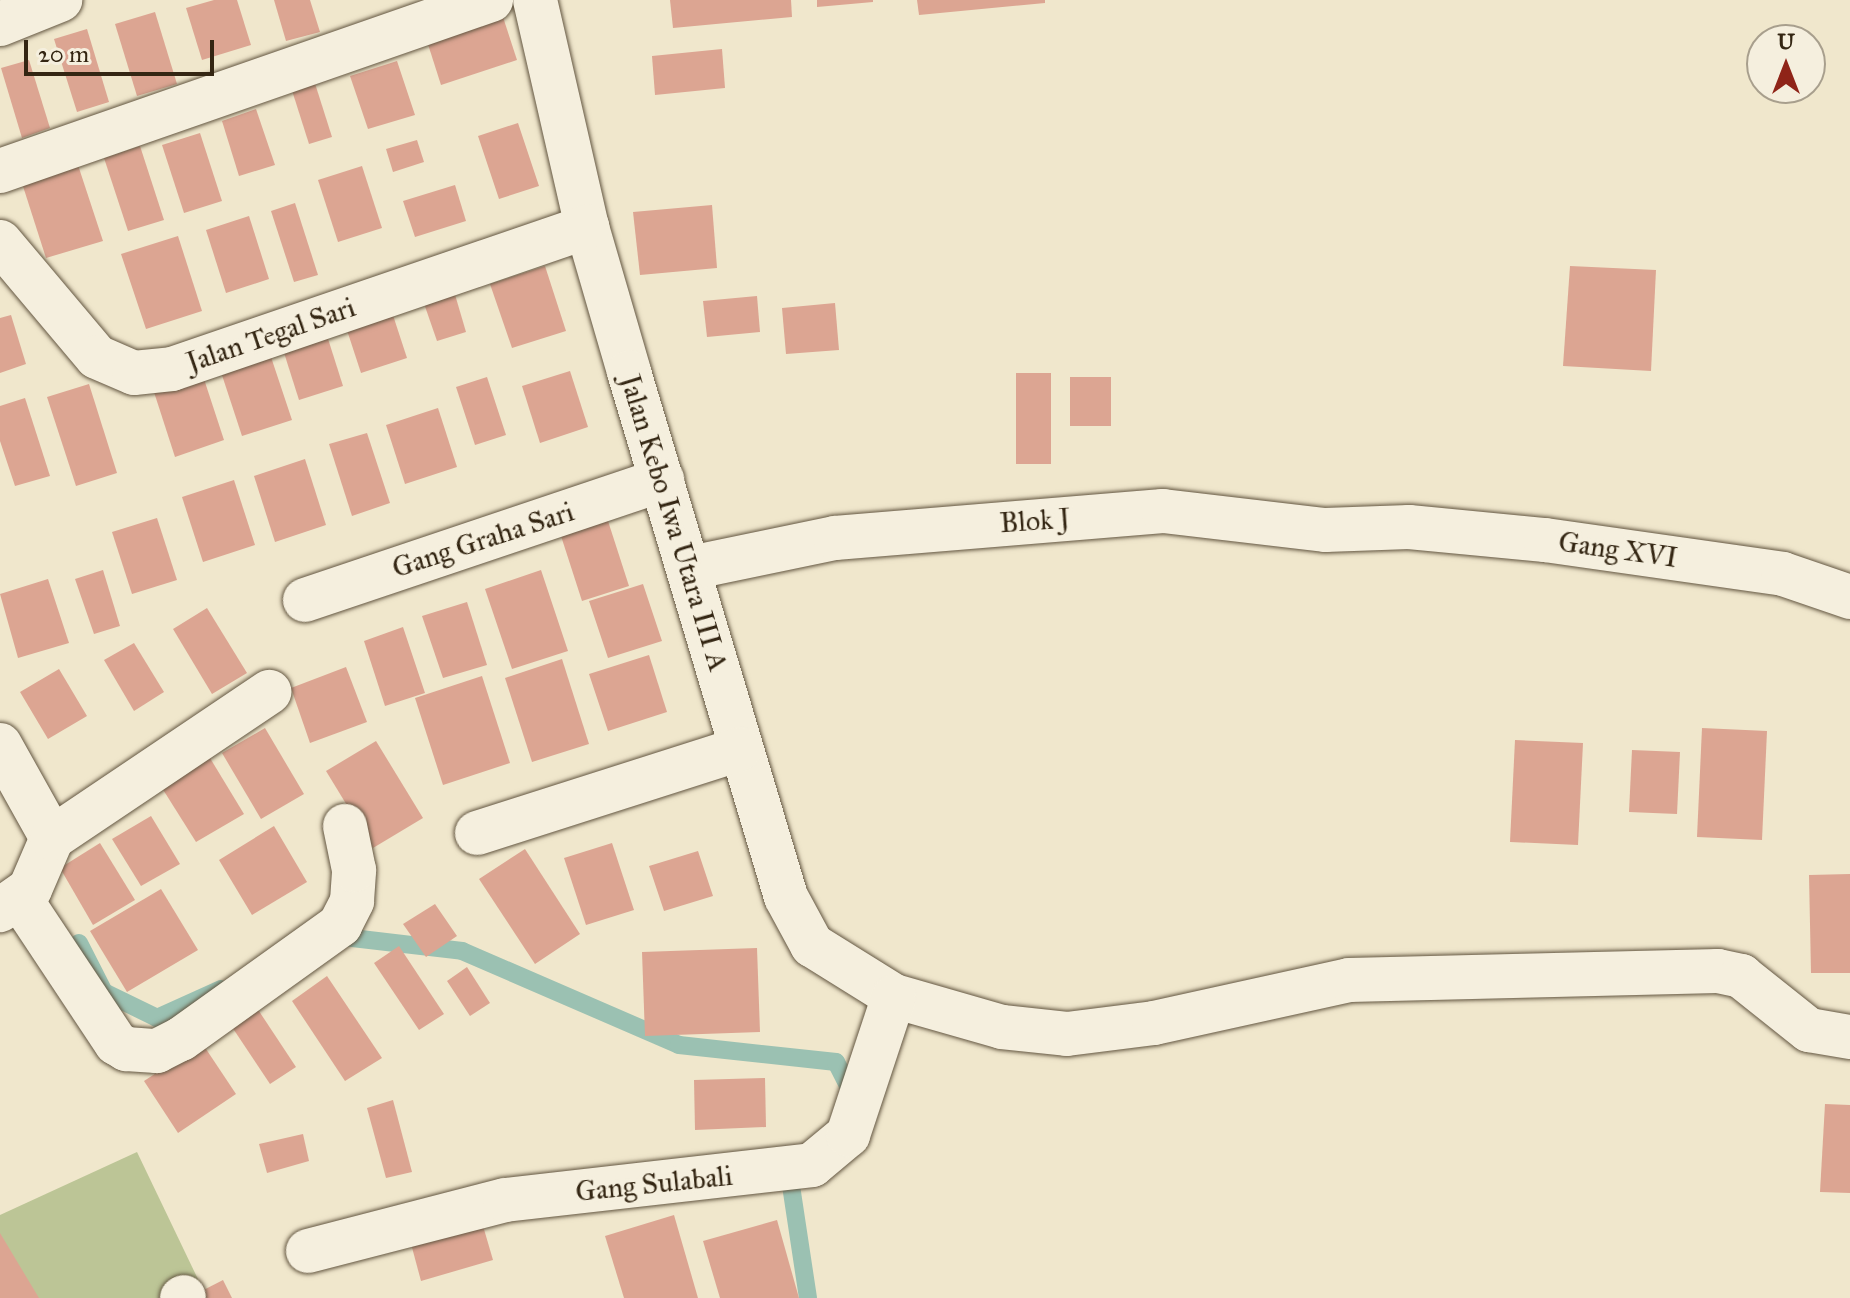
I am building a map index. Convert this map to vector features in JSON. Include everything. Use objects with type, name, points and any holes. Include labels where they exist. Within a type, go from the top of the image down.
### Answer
[{"type":"street","points":[[0,24],[60,0]]},
{"type":"street","points":[[0,171],[491,0]]},
{"type":"street","name":"Jalan Kebo Iwa Utara III A","points":[[535,0],[587,227],[690,568],[740,749],[786,897],[812,945],[894,996],[1002,1027],[1067,1034],[1154,1023],[1349,980],[1718,971],[1741,976],[1809,1030],[1850,1037]]},
{"type":"street","name":"Jalan Tegal Sari","points":[[0,242],[97,357],[134,373],[172,369],[587,227]]},
{"type":"street","name":"Gang Graha Sari","points":[[305,600],[662,480]]},
{"type":"street","name":"Blok J","points":[[690,568],[835,538],[1163,511],[1325,530],[1382,529]]},
{"type":"street","name":"Gang XVI","points":[[1382,529],[1545,540],[1687,560],[1783,574],[1850,597]]},
{"type":"street","points":[[269,692],[52,838],[40,876],[10,905],[116,1043],[126,1049],[157,1051],[231,1005],[340,925],[352,901],[354,870],[345,826]]},
{"type":"street","points":[[0,745],[52,838]]},
{"type":"street","points":[[477,833],[740,749]]},
{"type":"street","name":"Gang Sulabali","points":[[308,1251],[505,1200],[812,1165],[848,1135],[894,996]]},
{"type":"green space","points":[[137,1152],[207,1298],[34,1298],[0,1244],[0,1215]]},
{"type":"building","points":[[214,0],[237,0],[251,45],[202,60],[186,8]]},
{"type":"building","points":[[274,0],[310,0],[320,32],[286,41]]},
{"type":"building","points":[[670,0],[791,0],[792,17],[673,28]]},
{"type":"building","points":[[817,0],[873,0],[873,2],[817,7]]},
{"type":"building","points":[[917,0],[1045,0],[1045,3],[919,15]]},
{"type":"building","points":[[155,12],[177,84],[137,96],[115,24]]},
{"type":"building","points":[[502,14],[517,60],[441,85],[426,38]]},
{"type":"building","points":[[87,29],[109,102],[77,112],[54,39]]},
{"type":"building","points":[[722,49],[725,88],[655,95],[652,56]]},
{"type":"building","points":[[29,60],[50,128],[22,138],[1,68]]},
{"type":"building","points":[[397,61],[415,115],[368,129],[350,76]]},
{"type":"building","points":[[312,74],[332,137],[309,144],[289,81]]},
{"type":"building","points":[[256,109],[275,165],[239,176],[222,121]]},
{"type":"building","points":[[518,123],[539,186],[499,199],[478,136]]},
{"type":"building","points":[[200,133],[222,201],[184,213],[162,145]]},
{"type":"building","points":[[417,140],[424,162],[393,172],[386,149]]},
{"type":"building","points":[[140,146],[164,220],[128,231],[104,158]]},
{"type":"building","points":[[77,162],[103,241],[46,258],[21,180]]},
{"type":"building","points":[[362,166],[382,228],[338,242],[318,180]]},
{"type":"building","points":[[455,185],[466,221],[415,237],[403,201]]},
{"type":"building","points":[[295,203],[318,275],[294,282],[271,211]]},
{"type":"building","points":[[712,205],[717,268],[640,275],[633,212]]},
{"type":"building","points":[[249,216],[269,279],[226,293],[206,230]]},
{"type":"building","points":[[178,236],[202,311],[146,329],[121,254]]},
{"type":"building","points":[[545,266],[566,331],[512,348],[490,284]]},
{"type":"building","points":[[1570,266],[1656,270],[1651,371],[1563,366]]},
{"type":"building","points":[[451,281],[466,332],[437,341],[420,292]]},
{"type":"building","points":[[757,296],[760,332],[707,337],[703,301]]},
{"type":"building","points":[[388,300],[407,358],[361,373],[342,315]]},
{"type":"building","points":[[835,303],[839,350],[786,354],[782,308]]},
{"type":"building","points":[[11,315],[26,364],[0,373],[0,318]]},
{"type":"building","points":[[323,323],[343,386],[299,400],[279,337]]},
{"type":"building","points":[[269,351],[292,420],[242,436],[219,366]]},
{"type":"building","points":[[570,371],[588,427],[540,443],[522,386]]},
{"type":"building","points":[[202,373],[224,440],[175,457],[153,389]]},
{"type":"building","points":[[1016,373],[1051,373],[1051,464],[1016,464]]},
{"type":"building","points":[[487,377],[506,435],[475,445],[456,387]]},
{"type":"building","points":[[1070,377],[1111,377],[1111,426],[1070,426]]},
{"type":"building","points":[[89,384],[117,473],[76,486],[47,397]]},
{"type":"building","points":[[25,398],[50,476],[15,486],[0,441],[0,406]]},
{"type":"building","points":[[438,408],[457,467],[405,484],[386,425]]},
{"type":"building","points":[[367,433],[390,503],[352,516],[329,444]]},
{"type":"building","points":[[305,459],[326,525],[275,542],[254,476]]},
{"type":"building","points":[[234,480],[255,545],[203,562],[182,497]]},
{"type":"building","points":[[157,518],[177,580],[132,594],[112,532]]},
{"type":"building","points":[[608,521],[629,586],[582,601],[561,536]]},
{"type":"building","points":[[103,570],[120,626],[94,634],[75,579]]},
{"type":"building","points":[[541,570],[568,651],[512,669],[485,589]]},
{"type":"building","points":[[48,579],[69,643],[18,658],[0,594]]},
{"type":"building","points":[[643,584],[662,641],[608,658],[589,601]]},
{"type":"building","points":[[467,602],[487,665],[443,678],[422,616]]},
{"type":"building","points":[[207,608],[247,673],[212,694],[173,629]]},
{"type":"building","points":[[403,627],[425,693],[385,706],[364,641]]},
{"type":"building","points":[[134,643],[164,692],[134,711],[104,660]]},
{"type":"building","points":[[649,655],[667,712],[608,731],[589,674]]},
{"type":"building","points":[[562,659],[589,744],[532,762],[505,678]]},
{"type":"building","points":[[346,667],[367,722],[310,743],[291,688]]},
{"type":"building","points":[[59,669],[87,716],[48,739],[20,692]]},
{"type":"building","points":[[482,676],[510,763],[443,785],[415,698]]},
{"type":"building","points":[[265,728],[304,794],[261,819],[222,753]]},
{"type":"building","points":[[1702,728],[1767,731],[1762,840],[1697,837]]},
{"type":"building","points":[[1515,740],[1583,743],[1578,845],[1510,842]]},
{"type":"building","points":[[376,741],[423,818],[373,848],[326,771]]},
{"type":"building","points":[[1632,750],[1680,752],[1677,814],[1629,812]]},
{"type":"building","points":[[210,758],[244,814],[196,842],[162,788]]},
{"type":"building","points":[[151,816],[180,864],[141,886],[112,839]]},
{"type":"building","points":[[274,826],[307,882],[252,915],[219,860]]},
{"type":"building","points":[[100,843],[135,900],[93,925],[60,868]]},
{"type":"building","points":[[612,843],[634,910],[586,925],[564,858]]},
{"type":"building","points":[[525,849],[580,934],[535,964],[479,879]]},
{"type":"building","points":[[698,851],[713,896],[664,911],[649,866]]},
{"type":"building","points":[[1850,874],[1850,973],[1811,973],[1809,875]]},
{"type":"building","points":[[161,889],[198,950],[127,992],[90,931]]},
{"type":"building","points":[[435,904],[457,936],[426,957],[403,924]]},
{"type":"building","points":[[399,946],[444,1014],[419,1030],[374,963]]},
{"type":"building","points":[[757,948],[760,1032],[645,1036],[642,952]]},
{"type":"building","points":[[467,967],[490,1003],[470,1016],[447,981]]},
{"type":"building","points":[[327,976],[382,1058],[345,1081],[292,1001]]},
{"type":"building","points":[[251,999],[296,1067],[270,1084],[224,1015]]},
{"type":"building","points":[[202,1043],[236,1094],[178,1133],[144,1081]]},
{"type":"building","points":[[765,1078],[766,1127],[695,1130],[694,1080]]},
{"type":"building","points":[[393,1100],[412,1172],[386,1178],[367,1108]]},
{"type":"building","points":[[1825,1104],[1850,1105],[1850,1193],[1820,1192]]},
{"type":"building","points":[[303,1134],[309,1161],[267,1173],[259,1144]]},
{"type":"building","points":[[674,1215],[698,1298],[624,1298],[605,1236]]},
{"type":"building","points":[[481,1219],[493,1260],[421,1281],[410,1240]]},
{"type":"building","points":[[777,1220],[799,1298],[720,1298],[703,1241]]},
{"type":"building","points":[[0,1233],[39,1298],[0,1298]]},
{"type":"building","points":[[223,1280],[232,1298],[188,1298]]},
{"type":"waterway","points":[[335,936],[462,951],[679,1045],[836,1062],[854,1097]]},
{"type":"waterway","points":[[79,943],[104,992],[157,1018],[221,989]]},
{"type":"waterway","points":[[801,1169],[790,1179],[808,1298]]}]
